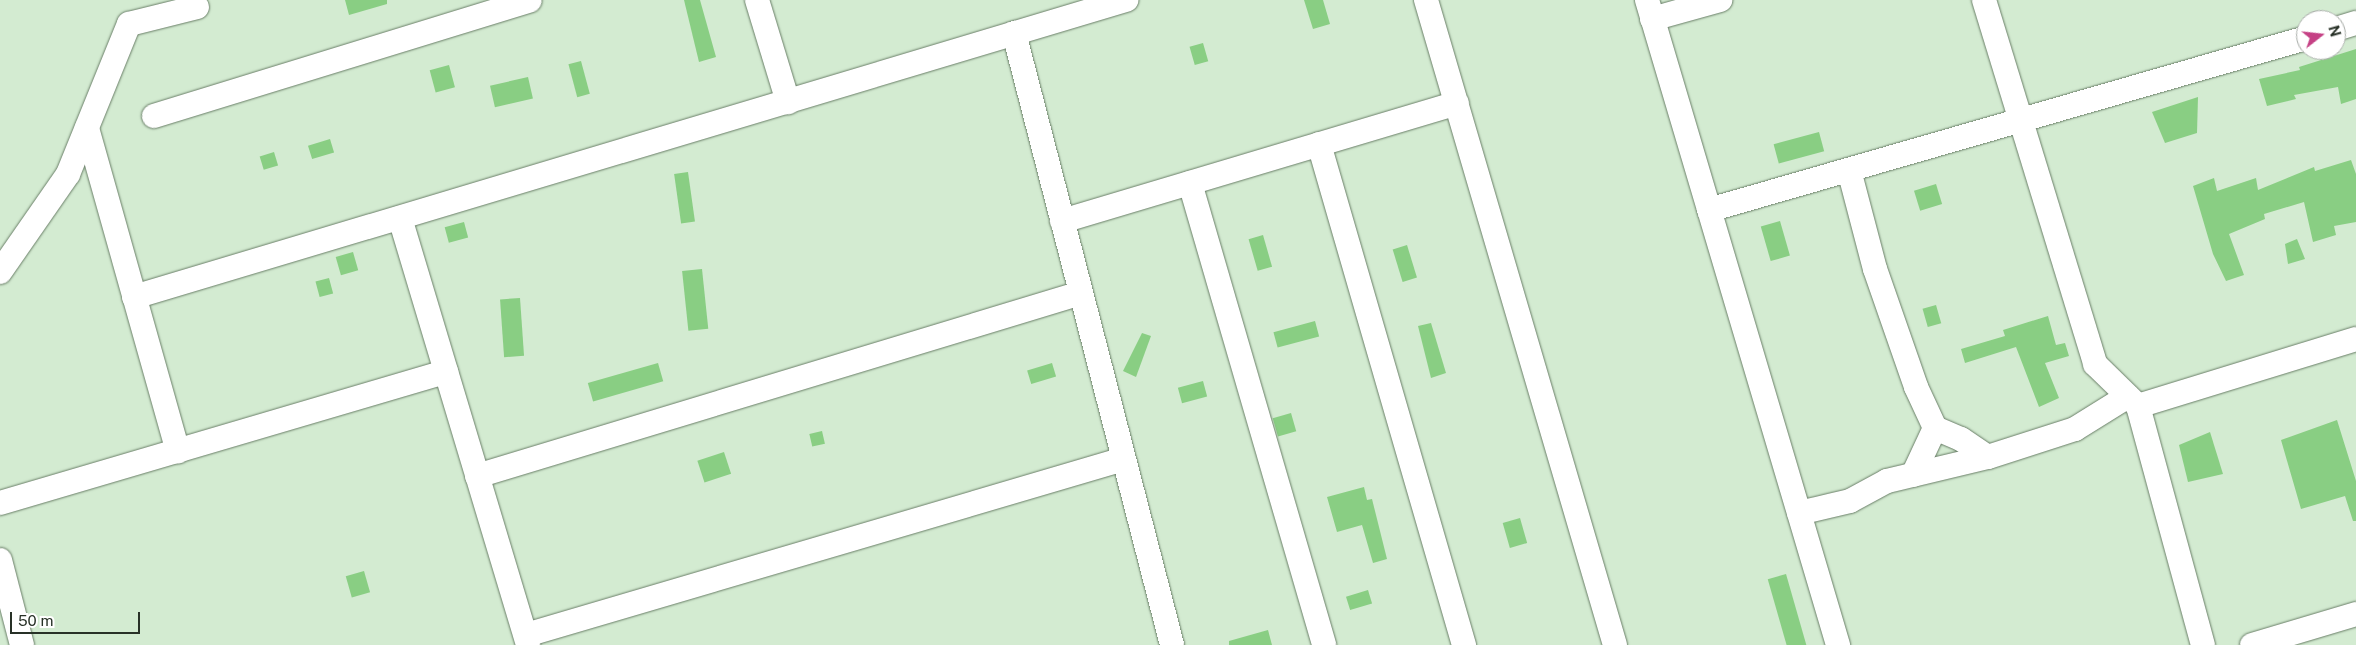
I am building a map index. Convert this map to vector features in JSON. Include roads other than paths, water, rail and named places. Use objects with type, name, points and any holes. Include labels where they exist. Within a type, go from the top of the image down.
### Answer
[{"type":"street","points":[[154,116],[530,0]]},
{"type":"street","points":[[756,0],[788,102]]},
{"type":"street","points":[[134,297],[1126,0]]},
{"type":"street","points":[[1426,0],[1615,645]]},
{"type":"street","points":[[1720,0],[1649,9],[1838,645]]},
{"type":"street","points":[[1984,0],[2095,364],[2133,401],[2203,645]]},
{"type":"street","points":[[0,272],[68,174],[129,24],[197,7]]},
{"type":"street","points":[[1014,33],[1172,645]]},
{"type":"street","points":[[1709,210],[2296,41]]},
{"type":"street","points":[[1062,221],[1456,103]]},
{"type":"street","points":[[87,128],[178,451]]},
{"type":"street","points":[[1319,144],[1464,645]]},
{"type":"street","points":[[1849,170],[1875,269],[1916,387],[1935,428],[1961,439],[1988,457]]},
{"type":"street","points":[[1190,182],[1324,645]]},
{"type":"street","points":[[400,218],[527,640],[1124,459]]},
{"type":"street","points":[[478,476],[1081,293]]},
{"type":"street","points":[[1799,513],[1836,506],[1887,481],[1988,457],[2075,429],[2133,401],[2356,339]]},
{"type":"street","points":[[0,503],[446,372]]},
{"type":"street","points":[[1913,474],[1935,428]]},
{"type":"street","points":[[0,560],[22,645]]},
{"type":"street","points":[[2252,645],[2356,614]]}]
